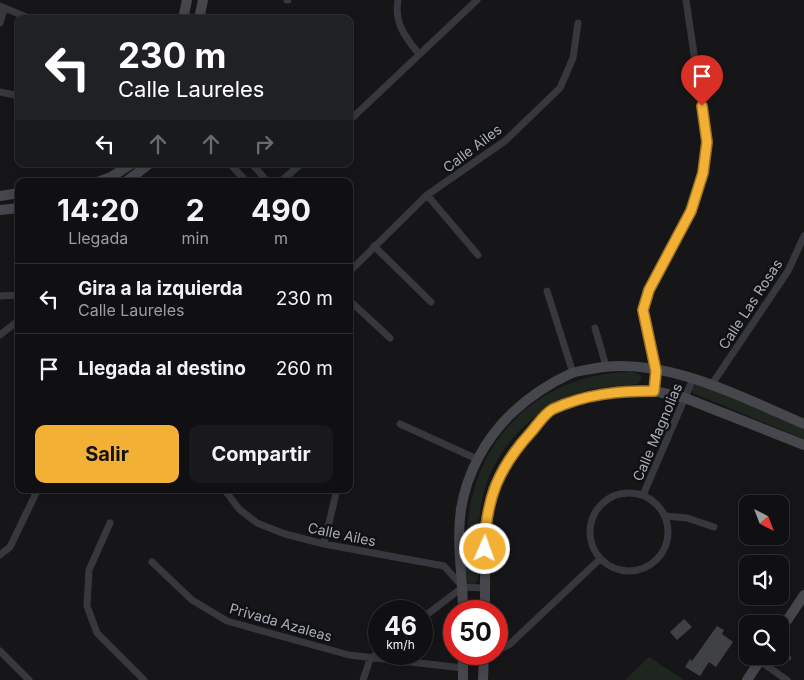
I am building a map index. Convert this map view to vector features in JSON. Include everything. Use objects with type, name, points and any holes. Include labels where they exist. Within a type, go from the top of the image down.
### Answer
[{"type":"main road","points":[[184,15],[188,0]]},
{"type":"main road","points":[[199,15],[203,0]]},
{"type":"main road","points":[[108,178],[126,167]]},
{"type":"main road","points":[[132,178],[147,167]]},
{"type":"main road","points":[[0,196],[15,194]]},
{"type":"main road","points":[[0,210],[15,208]]},
{"type":"main road","points":[[463,600],[459,550],[461,508],[477,459],[498,427],[527,399],[573,373],[606,366],[626,365],[693,379],[712,384],[804,424]]},
{"type":"main road","points":[[485,600],[485,529],[493,489],[515,450],[551,410],[586,396],[620,391],[654,391],[685,398],[804,445]]},
{"type":"main road","points":[[789,618],[804,595]]},
{"type":"main road","points":[[484,680],[485,665]]},
{"type":"main road","points":[[747,680],[758,665]]},
{"type":"main road","points":[[463,668],[463,680]]},
{"type":"street","points":[[398,0],[398,21],[402,33],[419,54]]},
{"type":"street","points":[[353,117],[477,0]]},
{"type":"street","points":[[654,391],[656,371],[643,310],[649,290],[691,211],[703,173],[707,142],[686,0]]},
{"type":"street","points":[[0,23],[2,8],[20,15]]},
{"type":"street","name":"Calle Ailes","points":[[353,268],[427,195],[505,141],[560,88],[572,58],[578,23]]},
{"type":"street","points":[[0,92],[15,95]]},
{"type":"street","points":[[233,167],[243,178]]},
{"type":"street","points":[[254,167],[264,178]]},
{"type":"street","points":[[285,178],[298,167]]},
{"type":"street","points":[[427,195],[478,255]]},
{"type":"street","name":"Calle Las Rosas","points":[[712,384],[788,271],[804,236]]},
{"type":"street","points":[[374,246],[431,302]]},
{"type":"street","points":[[547,291],[573,373]]},
{"type":"street","points":[[0,296],[15,295]]},
{"type":"street","points":[[353,304],[390,338]]},
{"type":"street","points":[[0,335],[15,323]]},
{"type":"street","points":[[595,328],[606,366]]},
{"type":"street","name":"Calle Magnolias","points":[[643,495],[693,379]]},
{"type":"street","points":[[400,424],[477,459]]},
{"type":"street","points":[[0,555],[10,547],[36,493]]},
{"type":"street","name":"Calle Ailes","points":[[227,493],[239,509],[257,523],[285,534],[324,544],[444,566],[463,587]]},
{"type":"street","points":[[324,544],[336,493]]},
{"type":"street","points":[[632,493],[643,495],[653,501],[665,516],[668,532],[666,544],[661,554],[643,568],[626,571],[609,566],[600,559],[593,549],[590,538],[590,526],[593,515],[600,505],[615,496],[632,493]]},
{"type":"street","points":[[665,516],[687,518],[714,527]]},
{"type":"street","points":[[110,523],[89,570],[87,606],[97,633],[144,680]]},
{"type":"street","points":[[508,645],[600,559]]},
{"type":"street","name":"Privada Azaleas","points":[[152,562],[192,600],[227,621],[368,659]]},
{"type":"street","points":[[433,610],[463,587],[485,588]]},
{"type":"street","points":[[0,651],[29,680]]},
{"type":"street","points":[[363,680],[368,665]]},
{"type":"street","name":"Privada Azaleas","points":[[432,665],[463,668]]},
{"type":"street","points":[[769,665],[787,680]]},
{"type":"shaded area","points":[[634,372],[641,375],[641,380],[638,384],[589,390],[572,395],[540,413],[513,438],[493,468],[486,485],[479,520],[478,580],[475,584],[468,583],[466,560],[471,503],[480,471],[495,443],[515,419],[540,399],[568,384],[599,375]]},
{"type":"shaded area","points":[[698,382],[804,427],[804,439],[693,393],[692,389]]},
{"type":"shaded area","points":[[649,657],[684,680],[625,680]]},
{"type":"building","points":[[684,619],[692,627],[677,640],[670,632]]},
{"type":"building","points":[[717,626],[724,630],[722,634],[733,642],[716,667],[709,662],[700,676],[685,667],[690,659],[692,661]]},
{"type":"route","points":[[485,549],[485,529],[493,489],[515,450],[551,410],[586,396],[620,391],[654,391],[656,371],[643,310],[649,290],[691,211],[703,173],[707,142],[702,106]]}]
